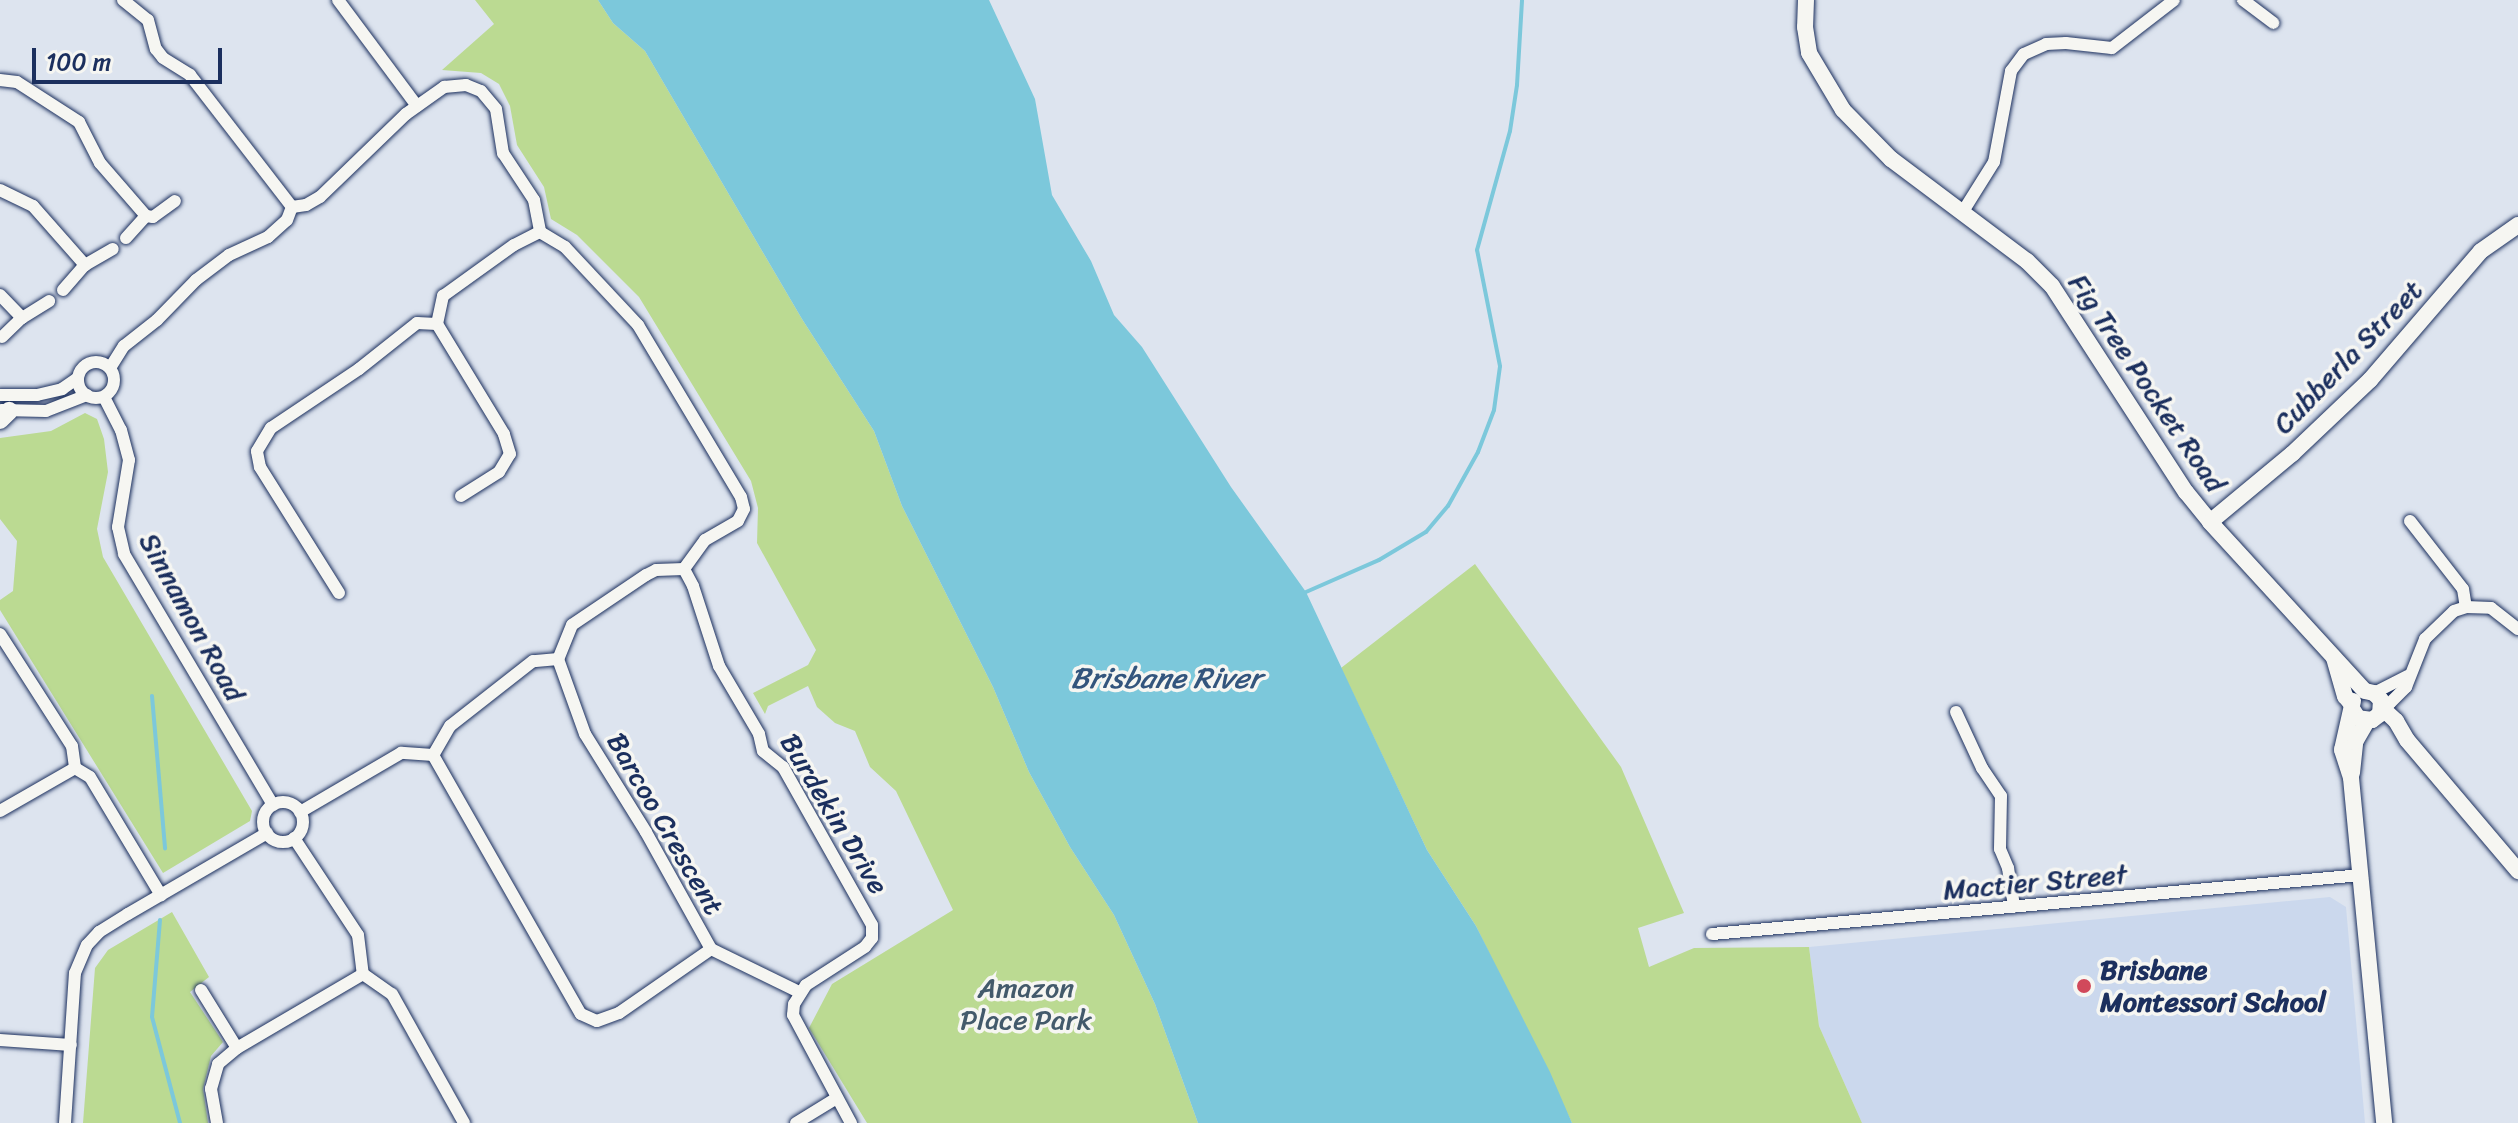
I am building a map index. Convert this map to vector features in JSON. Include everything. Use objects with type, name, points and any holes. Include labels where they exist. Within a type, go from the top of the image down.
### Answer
[{"type":"street","points":[[123,0],[148,20],[156,49],[163,58],[190,75],[292,207]]},
{"type":"street","points":[[338,0],[417,106]]},
{"type":"street","name":"Fig Tree Pocket Road","points":[[1806,0],[1805,27],[1809,53],[1843,110],[1891,159],[2027,261],[2052,286],[2186,492],[2210,522],[2334,658],[2374,706],[2358,718],[2345,696],[2334,658]]},
{"type":"street","points":[[1962,213],[1987,178],[1994,162],[2011,71],[2024,54],[2046,44],[2112,48],[2174,0]]},
{"type":"street","points":[[2243,0],[2273,23]]},
{"type":"street","points":[[0,80],[17,82],[79,122],[100,163],[146,216],[153,217],[175,201]]},
{"type":"street","points":[[292,207],[306,205],[320,197],[372,143],[417,106],[451,84],[473,86],[487,96],[496,109],[503,153],[534,200],[540,232],[565,247],[638,325],[741,497],[744,509],[738,521],[705,540],[684,569],[656,570],[572,625],[558,659],[533,661],[450,726],[433,755],[401,753],[300,812]]},
{"type":"street","points":[[0,190],[33,206],[85,265]]},
{"type":"street","points":[[2,409],[46,411],[87,395],[104,397],[114,384],[110,368],[124,346],[157,320],[196,280],[229,255],[268,237],[287,220],[292,207]]},
{"type":"street","points":[[126,238],[146,216]]},
{"type":"street","name":"Cubberla Street","points":[[2210,522],[2292,454],[2370,380],[2481,251],[2518,225]]},
{"type":"street","points":[[461,496],[499,472],[510,454],[504,434],[437,324],[443,296],[514,245],[540,232]]},
{"type":"street","points":[[63,290],[85,265],[113,249]]},
{"type":"street","points":[[0,295],[22,318]]},
{"type":"street","points":[[2,337],[22,318],[49,301]]},
{"type":"street","points":[[339,593],[260,467],[257,451],[271,428],[359,369],[417,323],[437,324]]},
{"type":"street","points":[[87,395],[80,387],[78,378],[81,370],[93,363],[110,368]]},
{"type":"street","points":[[2,409],[62,389],[78,378]]},
{"type":"street","name":"Sinnamon Road","points":[[104,397],[121,430],[129,460],[128,484],[118,527],[124,554],[273,805]]},
{"type":"street","points":[[2410,521],[2463,589],[2466,607]]},
{"type":"street","name":"Burdekin Drive","points":[[684,569],[693,586],[719,666],[759,734],[763,751],[783,767],[872,925],[872,938],[865,947],[799,992]]},
{"type":"street","points":[[2351,778],[2355,742],[2374,706],[2408,676],[2425,639],[2454,611],[2466,607],[2491,608],[2518,629]]},
{"type":"street","points":[[0,634],[72,746],[75,768]]},
{"type":"street","name":"Barcoo Crescent","points":[[433,755],[581,1014],[597,1021],[619,1013],[711,949],[646,832],[585,734],[558,659]]},
{"type":"street","points":[[2374,706],[2407,740],[2518,871]]},
{"type":"street","points":[[2352,707],[2342,750],[2351,778],[2362,875],[2384,1123]]},
{"type":"street","points":[[1956,712],[1982,768],[2001,796],[2000,849],[2008,868],[2014,907]]},
{"type":"street","points":[[0,811],[75,768]]},
{"type":"street","points":[[75,768],[90,777],[161,895]]},
{"type":"street","points":[[288,803],[300,812],[303,823],[294,838],[277,840],[267,833],[264,818],[273,805],[288,803]]},
{"type":"street","points":[[65,1123],[75,973],[83,950],[99,932],[267,833]]},
{"type":"street","points":[[294,838],[358,935],[363,974],[392,994],[464,1123]]},
{"type":"street","name":"Mactier Street","points":[[1712,934],[2362,875]]},
{"type":"street","points":[[711,949],[799,992],[793,1015],[851,1123]]},
{"type":"street","points":[[217,1123],[211,1089],[218,1064],[237,1048],[363,974]]},
{"type":"street","points":[[201,990],[237,1048]]},
{"type":"street","points":[[0,1040],[71,1045]]},
{"type":"street","points":[[796,1123],[837,1098]]},
{"type":"shaded area","name":"Brisbane Montessori School","points":[[2330,897],[2346,907],[2365,1123],[1862,1123],[1819,1026],[1809,947]]},
{"type":"green space","name":"Amazon Place Park","points":[[475,0],[598,0],[613,23],[645,51],[802,319],[874,431],[902,506],[993,687],[1029,772],[1070,847],[1114,915],[1155,1004],[1198,1123],[867,1123],[809,1028],[832,984],[953,910],[896,791],[870,767],[855,731],[835,723],[817,707],[808,686],[768,706],[765,714],[753,693],[808,665],[816,650],[757,543],[758,508],[751,481],[639,297],[577,235],[551,219],[544,187],[517,145],[510,106],[499,84],[481,73],[442,70],[494,24]]},
{"type":"green space","points":[[85,413],[97,419],[104,439],[108,472],[97,529],[103,557],[252,811],[250,821],[163,873],[0,610],[0,600],[13,591],[17,541],[0,519],[0,438],[51,431]]},
{"type":"green space","points":[[1475,564],[1621,767],[1684,913],[1638,928],[1649,967],[1694,948],[1809,947],[1819,1026],[1862,1123],[1572,1123],[1476,926],[1427,850],[1341,668]]},
{"type":"green space","points":[[172,912],[209,977],[190,992],[223,1042],[211,1056],[203,1089],[208,1123],[83,1123],[95,968],[108,950]]},
{"type":"water","name":"Brisbane River","points":[[598,0],[989,0],[1035,99],[1052,195],[1091,261],[1114,315],[1142,347],[1231,487],[1306,592],[1427,850],[1476,926],[1550,1072],[1572,1123],[1198,1123],[1155,1004],[1114,915],[1070,847],[1029,772],[993,687],[902,506],[874,431],[802,319],[645,51],[613,23]]},
{"type":"waterway","points":[[1306,592],[1379,560],[1426,532],[1448,506],[1478,452],[1494,410],[1500,366],[1477,250],[1510,131],[1517,85],[1522,0]]},
{"type":"waterway","points":[[152,696],[165,848]]},
{"type":"waterway","points":[[160,920],[152,1017],[180,1123]]},
{"type":"place","name":"Brisbane Montessori School","points":[[2084,986]]}]
